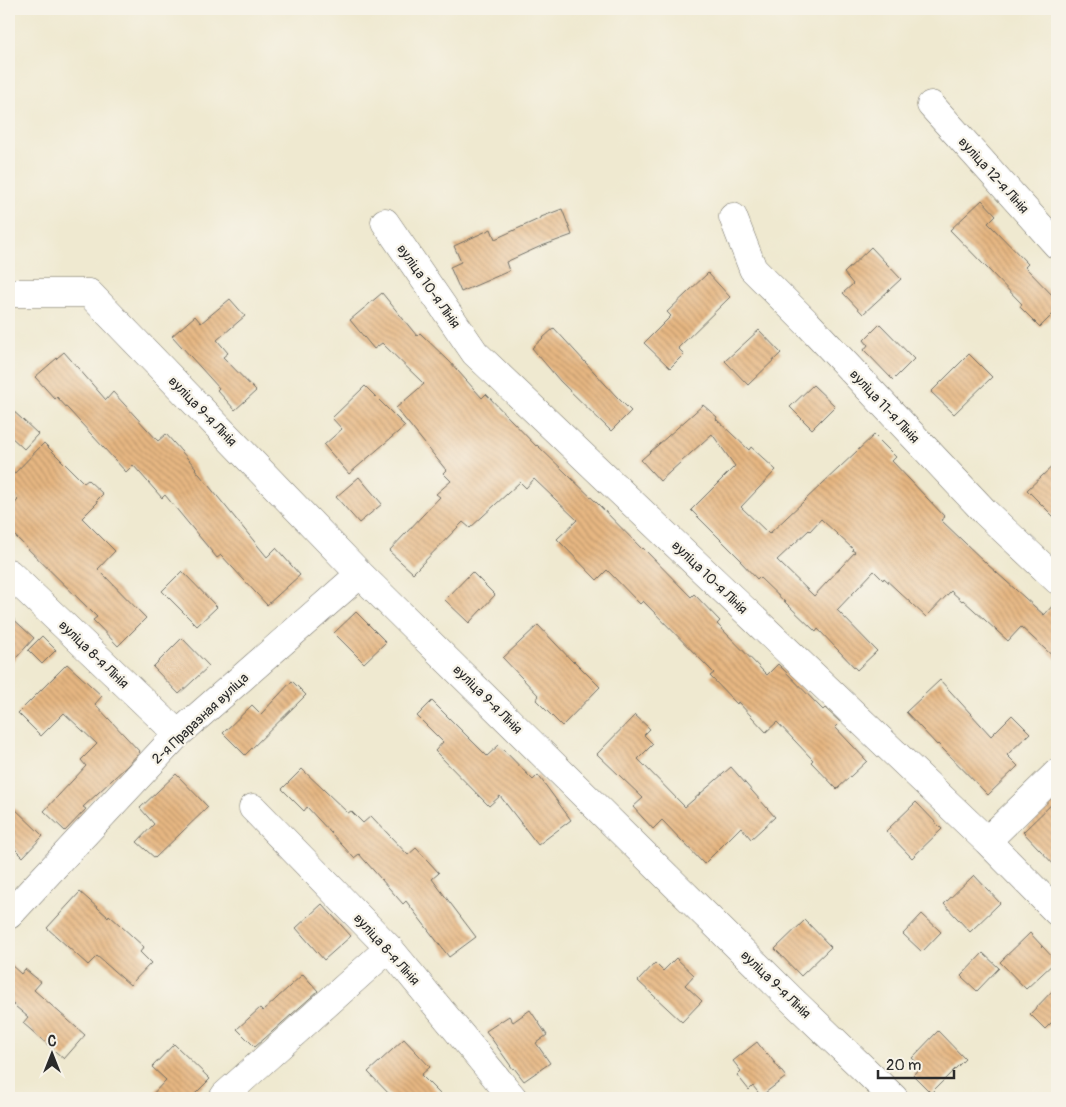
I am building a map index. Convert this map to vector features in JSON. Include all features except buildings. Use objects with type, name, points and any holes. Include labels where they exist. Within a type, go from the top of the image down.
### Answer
[{"type":"street","name":"вуліца 12-я Лінія","points":[[931,104],[1057,245]]},
{"type":"street","name":"вуліца 11-я Лінія","points":[[733,217],[753,269],[808,324],[985,512],[1057,580]]},
{"type":"street","name":"вуліца 10-я Лінія","points":[[385,222],[476,353],[987,841],[1057,912]]},
{"type":"street","name":"вуліца 9-я Лінія","points":[[9,293],[89,293],[360,574],[894,1098]]},
{"type":"street","name":"вуліца 8-я Лінія","points":[[9,573],[178,734]]},
{"type":"street","name":"2-я Праразная вуліца","points":[[9,915],[178,734],[360,574]]},
{"type":"street","points":[[987,841],[1057,773]]},
{"type":"street","name":"вуліца 8-я Лінія","points":[[253,808],[390,948],[513,1098]]},
{"type":"street","points":[[223,1098],[390,948]]}]
